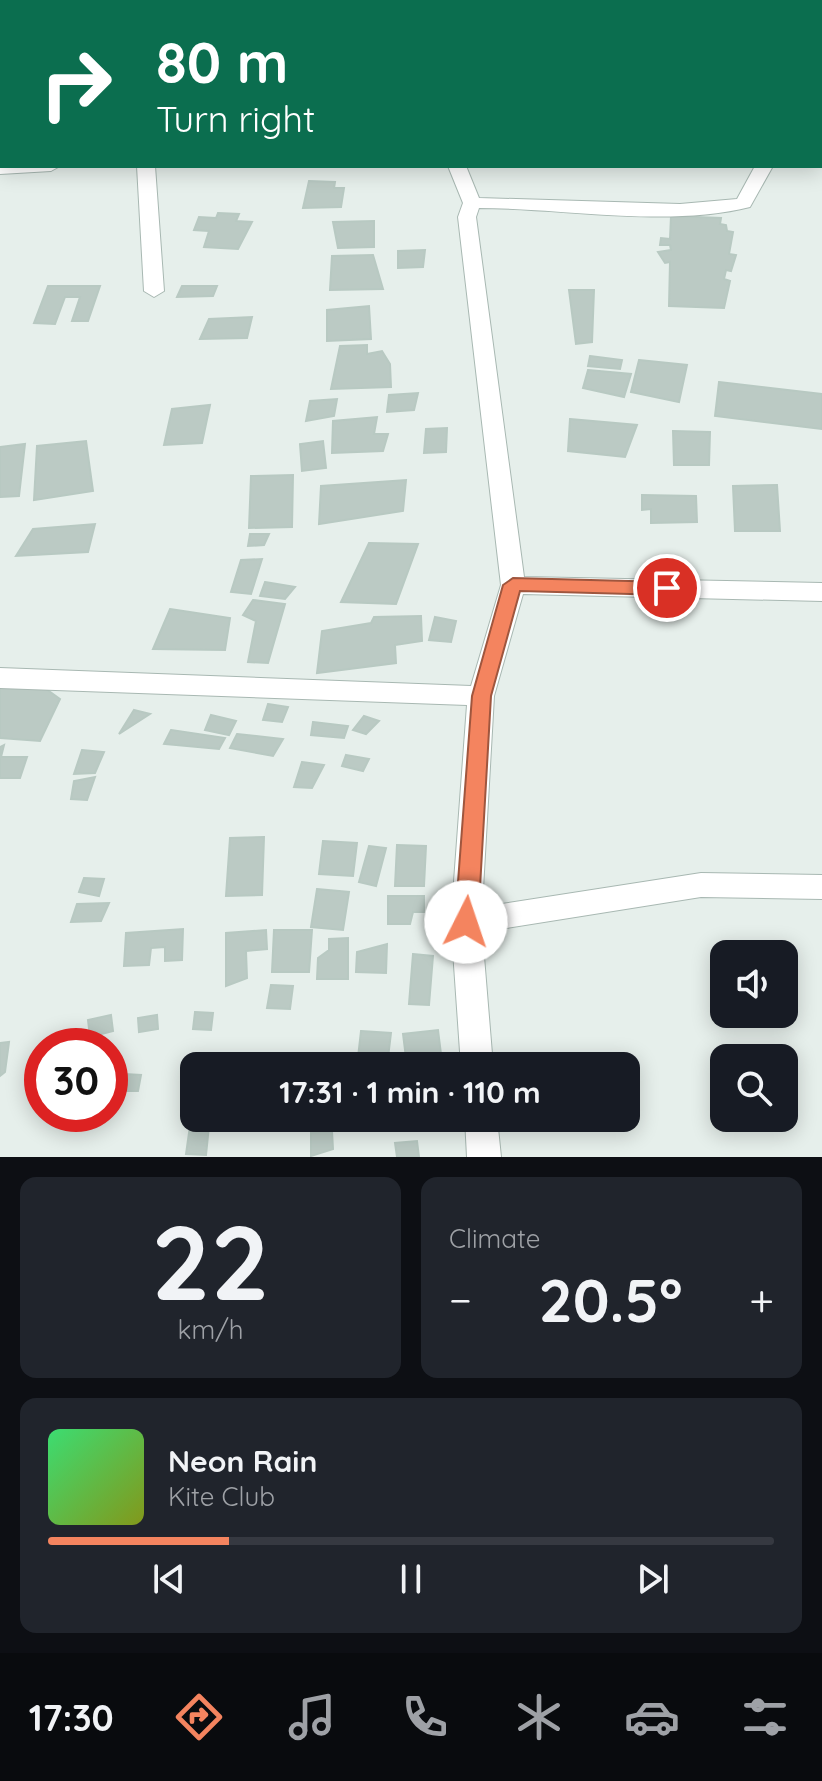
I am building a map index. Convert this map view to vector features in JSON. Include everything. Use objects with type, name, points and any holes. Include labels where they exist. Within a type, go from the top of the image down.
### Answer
[{"type":"street","points":[[146,168],[154,291]]},
{"type":"street","points":[[458,168],[472,203],[467,217],[513,585],[481,696],[466,922],[476,1052]]},
{"type":"street","points":[[472,203],[719,209],[744,203],[763,168]]},
{"type":"street","points":[[513,585],[822,592]]},
{"type":"street","points":[[0,678],[481,696]]},
{"type":"street","points":[[466,922],[701,885],[822,887]]},
{"type":"street","points":[[482,1132],[484,1157]]},
{"type":"building","points":[[309,181],[335,182],[334,188],[344,188],[341,207],[303,208]]},
{"type":"building","points":[[218,213],[239,214],[236,221],[252,222],[238,249],[204,247],[209,231],[194,230],[199,217],[216,218]]},
{"type":"building","points":[[671,216],[721,218],[720,224],[733,232],[729,254],[736,255],[731,271],[726,270],[724,279],[730,281],[724,308],[669,306],[670,262],[665,263],[658,252],[671,250],[670,245],[660,245],[661,238],[670,239]]},
{"type":"building","points":[[374,221],[374,247],[338,248],[333,222]]},
{"type":"building","points":[[425,250],[423,267],[398,268],[398,251]]},
{"type":"building","points":[[373,255],[383,289],[330,290],[332,256]]},
{"type":"building","points":[[48,286],[100,286],[88,321],[72,321],[80,297],[65,297],[55,324],[34,323]]},
{"type":"building","points":[[182,286],[217,286],[213,296],[177,297]]},
{"type":"building","points":[[569,290],[594,290],[592,342],[576,344]]},
{"type":"building","points":[[369,306],[371,339],[327,341],[327,310]]},
{"type":"building","points":[[252,317],[247,338],[200,339],[209,319]]},
{"type":"building","points":[[367,345],[367,354],[382,351],[390,364],[391,387],[331,389],[340,346]]},
{"type":"building","points":[[590,356],[622,360],[620,369],[588,366]]},
{"type":"building","points":[[639,360],[687,365],[679,402],[631,392]]},
{"type":"building","points":[[588,370],[631,374],[624,397],[583,388]]},
{"type":"building","points":[[719,382],[822,394],[822,429],[715,416]]},
{"type":"building","points":[[418,393],[414,410],[387,412],[389,395]]},
{"type":"building","points":[[337,399],[334,416],[306,421],[310,401]]},
{"type":"building","points":[[210,405],[202,443],[164,445],[172,409]]},
{"type":"building","points":[[377,417],[374,434],[388,434],[383,451],[332,453],[333,421]]},
{"type":"building","points":[[570,419],[637,425],[625,457],[568,451]]},
{"type":"building","points":[[447,428],[446,452],[424,453],[426,429]]},
{"type":"building","points":[[673,431],[710,432],[709,465],[674,465]]},
{"type":"building","points":[[86,441],[93,491],[34,500],[37,446]]},
{"type":"building","points":[[323,441],[326,468],[302,471],[300,444]]},
{"type":"building","points":[[25,444],[19,496],[0,497],[0,447]]},
{"type":"building","points":[[293,475],[292,527],[249,528],[251,476]]},
{"type":"building","points":[[406,480],[403,511],[319,524],[321,486]]},
{"type":"building","points":[[777,485],[780,531],[735,531],[733,486]]},
{"type":"building","points":[[642,495],[696,496],[697,522],[651,523],[651,509],[642,510]]},
{"type":"building","points":[[95,524],[88,552],[16,556],[33,529]]},
{"type":"building","points":[[250,534],[269,534],[264,545],[248,546]]},
{"type":"building","points":[[369,543],[418,544],[396,604],[341,602]]},
{"type":"building","points":[[262,559],[251,594],[231,592],[241,560]]},
{"type":"building","points":[[265,582],[295,587],[285,599],[260,596]]},
{"type":"building","points":[[253,600],[285,604],[268,663],[248,662],[256,621],[243,615]]},
{"type":"building","points":[[170,609],[230,618],[225,650],[153,649]]},
{"type":"building","points":[[421,616],[422,641],[395,645],[396,663],[317,673],[322,631],[371,623],[374,617]]},
{"type":"building","points":[[435,617],[456,621],[451,642],[429,640]]},
{"type":"building","points":[[42,686],[60,699],[40,741],[0,738],[0,687]]},
{"type":"building","points":[[268,704],[288,707],[282,722],[263,720]]},
{"type":"building","points":[[134,710],[150,714],[119,734]]},
{"type":"building","points":[[211,715],[236,721],[229,735],[205,730]]},
{"type":"building","points":[[364,716],[379,721],[366,734],[353,730]]},
{"type":"building","points":[[313,722],[348,726],[344,738],[311,735]]},
{"type":"building","points":[[171,730],[225,738],[219,749],[164,744]]},
{"type":"building","points":[[237,734],[283,739],[273,756],[230,748]]},
{"type":"building","points":[[4,745],[1,757],[27,757],[20,778],[0,778],[0,747]]},
{"type":"building","points":[[82,750],[104,752],[95,773],[74,774]]},
{"type":"building","points":[[346,755],[369,759],[363,771],[342,766]]},
{"type":"building","points":[[302,762],[324,765],[312,788],[294,787]]},
{"type":"building","points":[[95,777],[87,800],[71,799],[74,781]]},
{"type":"building","points":[[264,837],[262,895],[226,896],[230,838]]},
{"type":"building","points":[[323,841],[357,843],[353,876],[319,874]]},
{"type":"building","points":[[397,845],[426,846],[424,886],[395,886]]},
{"type":"building","points":[[369,846],[386,848],[376,886],[359,882]]},
{"type":"building","points":[[84,878],[104,879],[99,896],[79,892]]},
{"type":"building","points":[[317,889],[349,892],[343,930],[311,927]]},
{"type":"building","points":[[388,896],[424,896],[424,912],[413,912],[410,924],[388,924]]},
{"type":"building","points":[[109,903],[101,921],[71,922],[77,904]]},
{"type":"building","points":[[183,929],[182,960],[165,961],[165,947],[151,948],[149,965],[124,966],[126,933]]},
{"type":"building","points":[[266,930],[267,949],[246,951],[247,978],[226,986],[226,933]]},
{"type":"building","points":[[274,930],[312,930],[309,972],[272,972]]},
{"type":"building","points":[[348,938],[348,979],[317,979],[318,958],[329,950],[329,939]]},
{"type":"building","points":[[387,944],[386,973],[356,972],[357,952]]},
{"type":"building","points":[[413,954],[433,956],[429,1005],[409,1004]]},
{"type":"building","points":[[271,985],[293,986],[290,1009],[267,1008]]},
{"type":"building","points":[[195,1012],[213,1013],[211,1030],[193,1029]]},
{"type":"building","points":[[111,1015],[113,1028],[89,1028],[88,1020]]},
{"type":"building","points":[[157,1015],[158,1029],[139,1032],[138,1018]]},
{"type":"building","points":[[438,1030],[441,1052],[405,1052],[403,1034]]},
{"type":"building","points":[[361,1031],[391,1033],[389,1052],[359,1052]]},
{"type":"building","points":[[9,1042],[5,1072],[0,1076],[0,1043]]},
{"type":"building","points":[[128,1074],[141,1075],[138,1091],[128,1091]]},
{"type":"building","points":[[189,1132],[208,1132],[206,1155],[186,1154]]},
{"type":"building","points":[[332,1132],[333,1149],[311,1156],[311,1133]]},
{"type":"building","points":[[417,1141],[419,1157],[397,1157],[395,1143]]},
{"type":"route","points":[[466,922],[481,696],[513,585],[667,588]]}]
